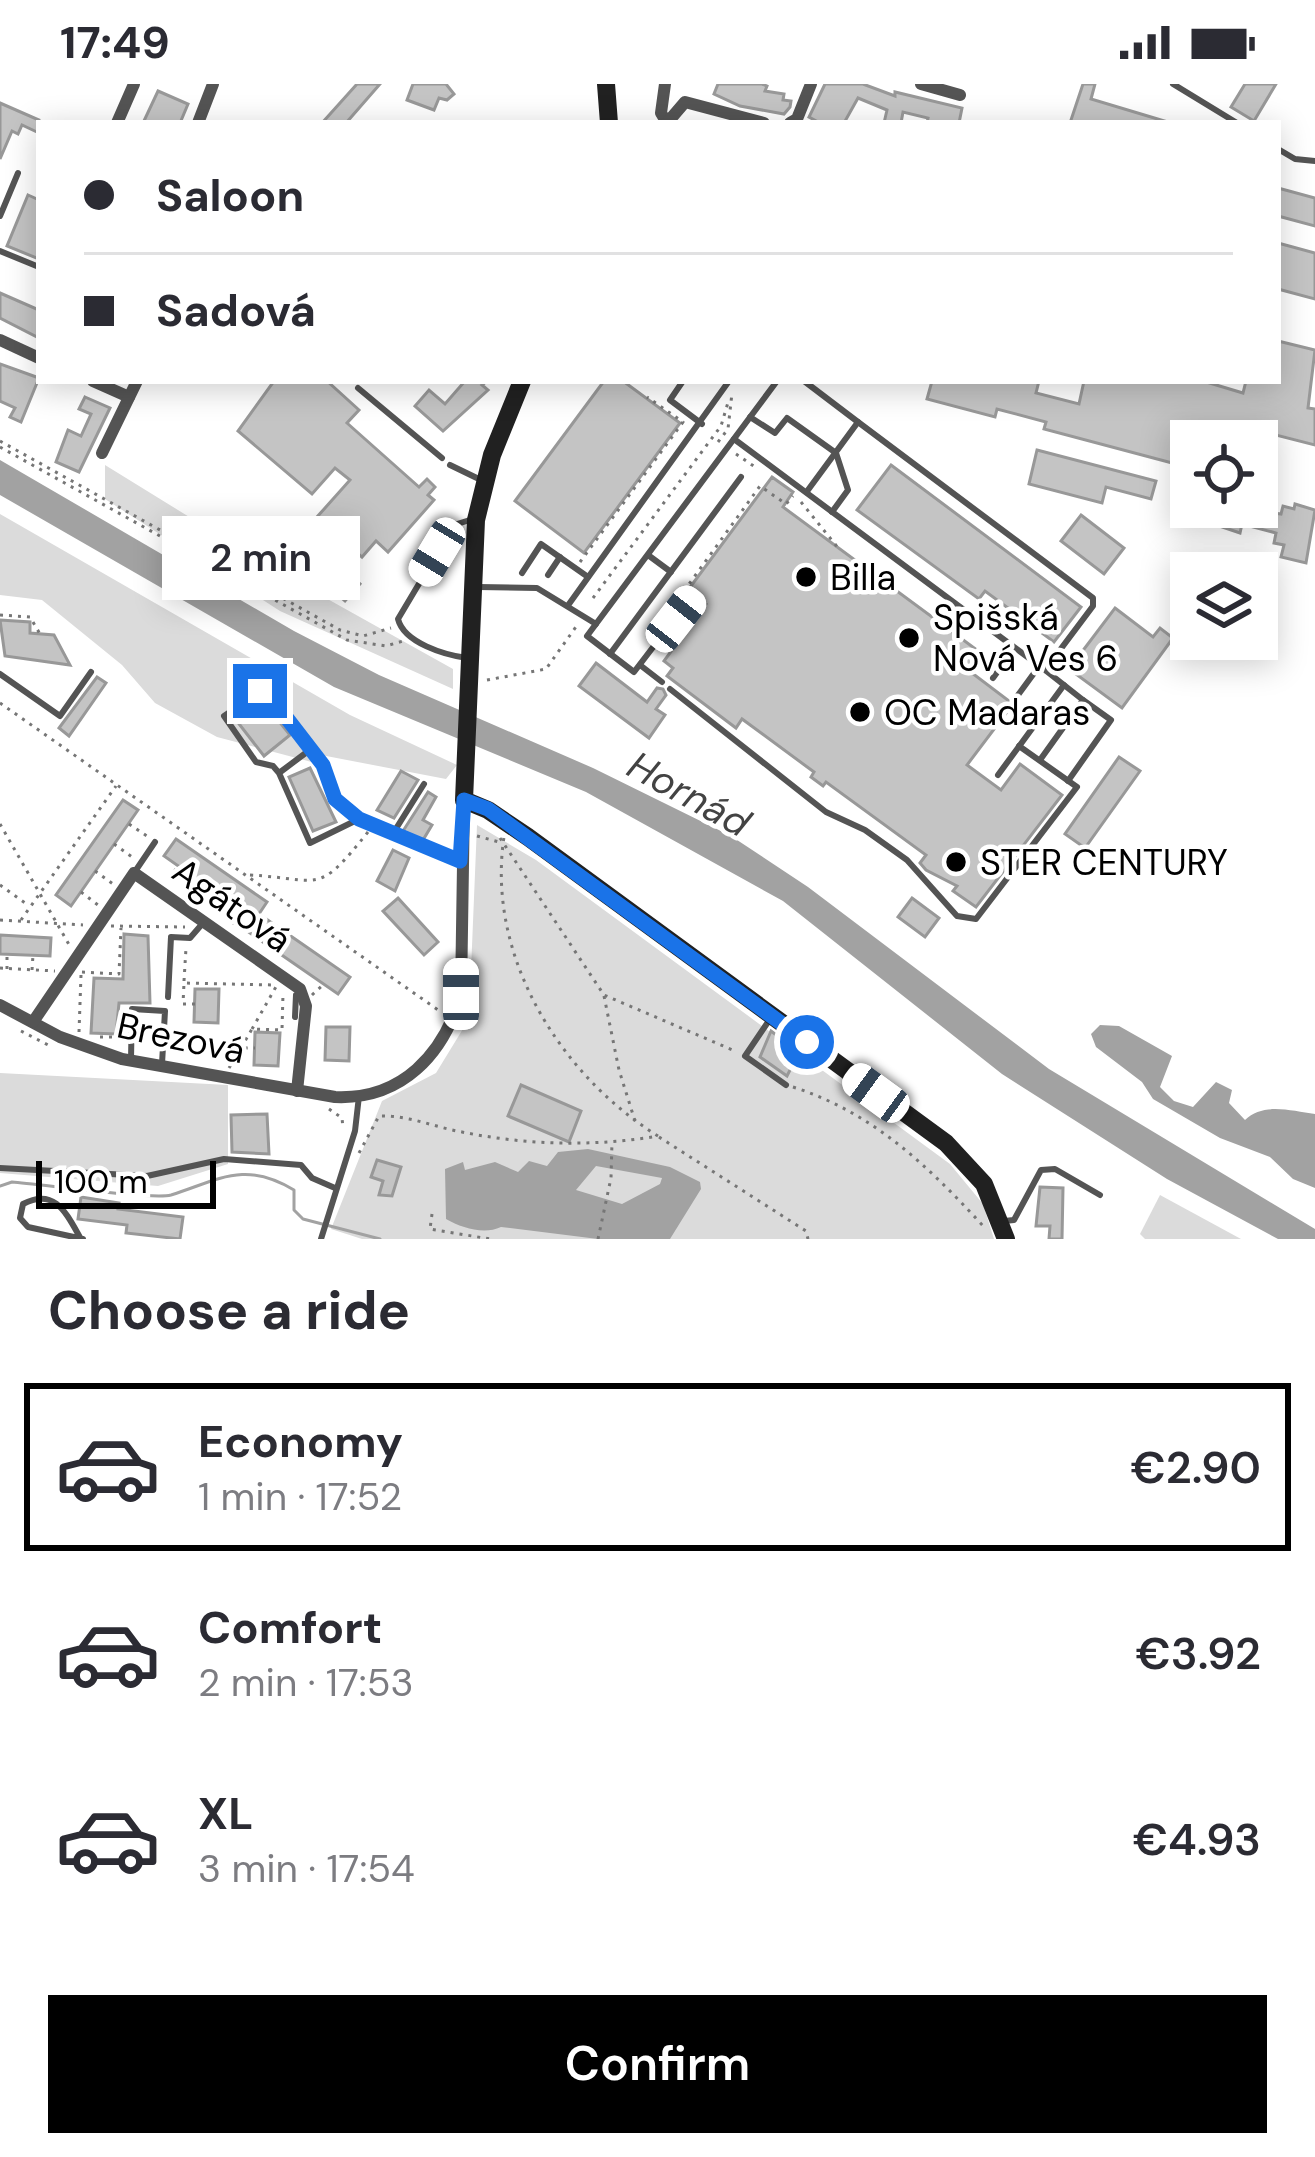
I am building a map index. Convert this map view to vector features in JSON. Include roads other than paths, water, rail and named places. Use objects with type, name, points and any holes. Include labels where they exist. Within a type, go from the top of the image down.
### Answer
[{"type":"street","points":[[118,120],[134,84]]},
{"type":"street","points":[[199,120],[213,84]]},
{"type":"street","points":[[606,84],[609,120]]},
{"type":"street","points":[[665,84],[666,120]]},
{"type":"street","points":[[795,120],[811,84]]},
{"type":"street","points":[[921,84],[960,95]]},
{"type":"street","points":[[670,120],[685,102],[753,120]]},
{"type":"street","points":[[0,340],[36,357]]},
{"type":"street","points":[[100,384],[129,397]]},
{"type":"street","points":[[102,453],[136,384]]},
{"type":"street","points":[[359,1096],[398,1084],[417,1071],[454,1021],[461,994],[460,861],[476,520],[484,481],[521,384]]},
{"type":"street","points":[[464,800],[488,809],[529,837],[946,1143],[984,1184],[1000,1233]]},
{"type":"street","name":"Agátová","points":[[33,1022],[61,972],[135,866],[161,891],[300,989],[304,1032],[297,1091]]},
{"type":"street","name":"Brezová","points":[[0,1005],[71,1042],[131,1061],[297,1091],[359,1096]]},
{"type":"lane","points":[[1174,84],[1232,120]]},
{"type":"lane","points":[[1281,150],[1295,159],[1315,161]]},
{"type":"lane","points":[[0,216],[18,173]]},
{"type":"lane","points":[[0,251],[36,266]]},
{"type":"lane","points":[[680,384],[670,400],[702,424]]},
{"type":"lane","points":[[569,604],[728,384]]},
{"type":"lane","points":[[691,599],[634,672],[587,636],[775,384]]},
{"type":"lane","points":[[808,384],[1093,598],[1093,606],[1018,695]]},
{"type":"lane","points":[[358,388],[442,458]]},
{"type":"lane","points":[[750,417],[775,433],[788,418],[836,453],[848,490],[832,512]]},
{"type":"lane","points":[[808,490],[858,422]]},
{"type":"lane","points":[[734,439],[1111,720],[1068,781]]},
{"type":"lane","points":[[450,465],[484,481]]},
{"type":"lane","points":[[610,654],[741,477]]},
{"type":"lane","points":[[471,658],[412,638],[399,626],[400,612],[454,524],[476,520]]},
{"type":"lane","points":[[522,573],[541,544],[588,577]]},
{"type":"lane","points":[[648,555],[671,572]]},
{"type":"lane","points":[[548,575],[560,557]]},
{"type":"lane","points":[[473,587],[526,586],[569,604],[596,624]]},
{"type":"lane","points":[[993,678],[1014,649]]},
{"type":"lane","points":[[640,665],[662,682]]},
{"type":"lane","points":[[0,674],[60,716],[92,672]]},
{"type":"lane","points":[[998,775],[1064,686]]},
{"type":"lane","points":[[670,689],[826,812],[865,830],[907,860],[957,916],[976,919],[985,911],[1077,788],[1019,746]]},
{"type":"lane","points":[[359,819],[310,843],[279,773],[273,766],[256,762],[224,716],[260,691],[269,695],[311,749],[335,799],[371,825],[460,861]]},
{"type":"lane","points":[[1040,760],[1083,700]]},
{"type":"lane","points":[[279,773],[311,749]]},
{"type":"lane","points":[[392,835],[424,784]]},
{"type":"lane","points":[[135,866],[155,842]]},
{"type":"lane","points":[[168,998],[171,938],[190,938],[199,916]]},
{"type":"lane","points":[[295,1017],[296,995],[302,995]]},
{"type":"lane","points":[[131,1061],[132,1009],[165,1010],[162,1067]]},
{"type":"lane","points":[[772,1016],[746,1056],[786,1084]]},
{"type":"lane","points":[[322,1234],[355,1131],[359,1096]]},
{"type":"lane","points":[[0,1168],[147,1176],[224,1160],[256,1160],[301,1165],[312,1178],[335,1188]]},
{"type":"lane","points":[[1000,1233],[1014,1220],[1041,1170],[1055,1169],[1100,1195]]},
{"type":"lane","points":[[38,1196],[51,1198],[82,1239],[28,1227],[20,1218],[22,1204],[38,1196]]},
{"type":"waterway","points":[[0,1186],[12,1182],[160,1196],[246,1174],[294,1190],[294,1210],[303,1219],[380,1239]]},
{"type":"place","name":"Billa","points":[[806,577]]},
{"type":"place","name":"Spišská Nová Ves 6","points":[[909,638]]},
{"type":"place","name":"OC Madaras","points":[[860,712]]},
{"type":"place","name":"STER CENTURY","points":[[956,862]]},
{"type":"water label","name":"Hornád","points":[[689,794]]}]
